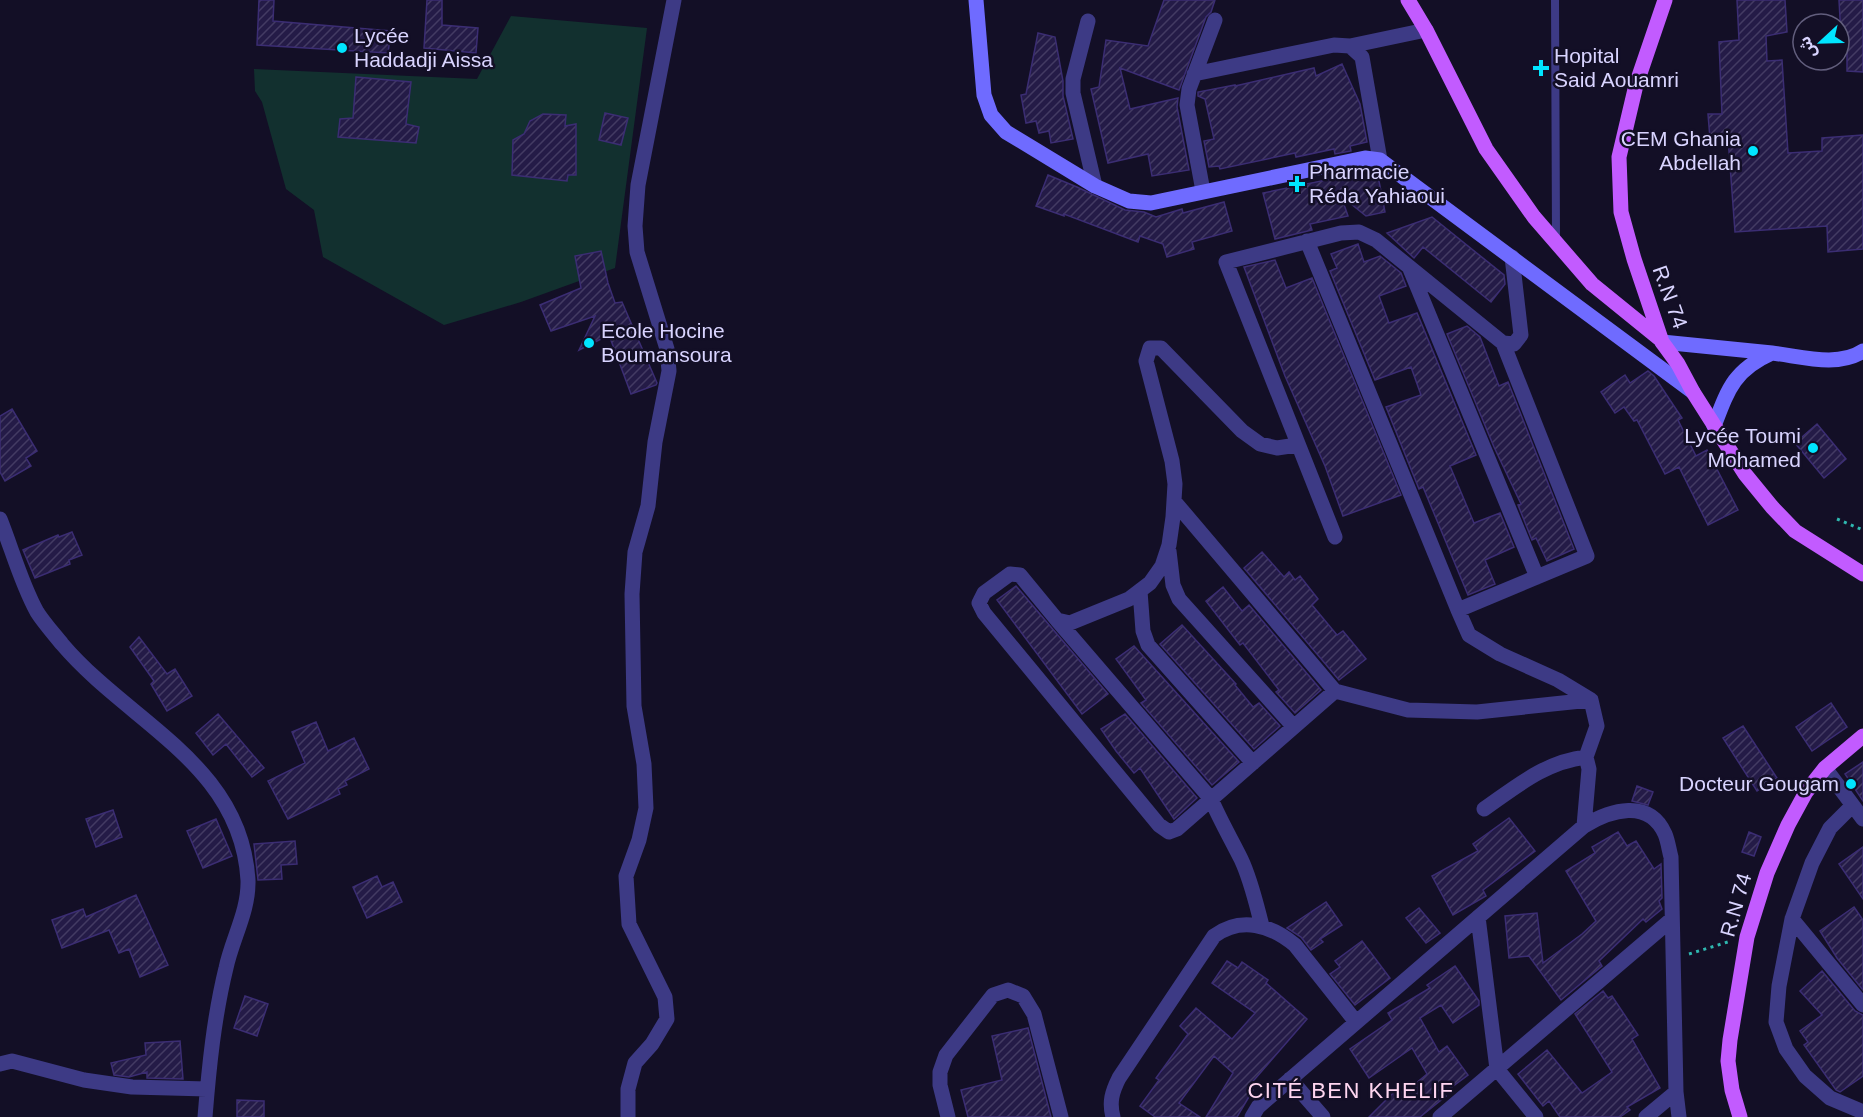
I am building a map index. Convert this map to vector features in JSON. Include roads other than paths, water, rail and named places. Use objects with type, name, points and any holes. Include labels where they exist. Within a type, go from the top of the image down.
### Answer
[{"type":"main road","points":[[1408,0],[1426,30],[1486,149],[1534,218],[1592,284],[1662,342]]},
{"type":"main road","name":"R.N 74","points":[[1665,0],[1636,85],[1619,158],[1621,212],[1634,260],[1662,342],[1678,364],[1745,474],[1795,531],[1863,574]]},
{"type":"main road","name":"R.N 74","points":[[1740,1117],[1732,1090],[1728,1061],[1734,1006],[1747,937],[1767,873],[1788,825],[1806,792],[1825,768],[1863,736]]},
{"type":"street","points":[[628,1117],[627,1089],[635,1063],[652,1044],[667,1019],[665,998],[629,924],[626,876],[639,840],[646,808],[644,764],[634,706],[632,594],[635,552],[648,506],[655,442],[669,371],[667,349],[637,252],[634,226],[638,185],[674,0]]},
{"type":"street","points":[[976,0],[984,95],[991,115],[1006,132],[1095,186],[1129,201],[1150,203],[1365,158],[1380,160],[1694,392]]},
{"type":"street","points":[[1203,191],[1187,105],[1189,89],[1215,20]]},
{"type":"street","points":[[1088,21],[1073,79],[1073,93],[1095,186]]},
{"type":"street","points":[[1194,74],[1334,45],[1350,46],[1426,30]]},
{"type":"street","points":[[1350,46],[1362,57],[1380,160]]},
{"type":"street","points":[[1335,537],[1226,262],[1341,233],[1359,232],[1376,240],[1503,343],[1587,556],[1458,610]]},
{"type":"street","points":[[1306,242],[1469,635],[1500,654],[1558,680],[1591,700],[1597,726],[1586,757],[1588,769],[1584,826]]},
{"type":"street","points":[[1503,343],[1514,344],[1521,334],[1512,257]]},
{"type":"street","points":[[1409,267],[1537,577]]},
{"type":"street","points":[[1662,342],[1832,360],[1856,356],[1863,351]]},
{"type":"street","points":[[1057,620],[1070,623],[1129,599],[1150,583],[1162,566],[1169,545],[1174,501],[1172,461],[1146,361],[1150,348],[1161,348],[1167,353],[1242,431],[1260,444],[1277,448],[1297,445]]},
{"type":"street","points":[[1714,426],[1734,380],[1753,362],[1772,353]]},
{"type":"street","points":[[1174,501],[1335,691],[1408,710],[1477,712],[1591,700]]},
{"type":"street","points":[[0,519],[24,583],[38,612],[56,636],[93,676],[202,770],[223,800],[239,829],[248,881],[247,891],[244,910],[226,964],[219,996],[205,1117]]},
{"type":"street","points":[[1169,545],[1173,585],[1179,599],[1294,727]]},
{"type":"street","points":[[1262,926],[1252,886],[1211,799],[1020,575],[1010,574],[984,593],[979,603],[984,613],[1159,825],[1169,832],[1177,829],[1211,799],[1253,763],[1335,691]]},
{"type":"street","points":[[1140,591],[1143,631],[1148,645],[1253,763]]},
{"type":"street","points":[[1484,809],[1533,775],[1567,759],[1586,757]]},
{"type":"street","points":[[1825,768],[1863,819]]},
{"type":"street","points":[[1852,806],[1830,828],[1812,863],[1792,919],[1779,986],[1776,1022],[1786,1049],[1813,1083],[1830,1098],[1863,1112]]},
{"type":"street","points":[[1252,1117],[1258,1107],[1584,826],[1615,811],[1633,811],[1653,817],[1665,834],[1671,857],[1676,1092],[1679,1117]]},
{"type":"street","points":[[1478,918],[1497,1069],[1536,1117]]},
{"type":"street","points":[[1440,1117],[1672,919]]},
{"type":"street","points":[[1792,919],[1863,1005]]},
{"type":"street","points":[[1113,1117],[1110,1106],[1112,1091],[1214,936],[1222,930],[1236,925],[1262,926],[1284,936],[1295,945],[1356,1022]]},
{"type":"street","points":[[948,1117],[940,1085],[940,1072],[946,1055],[993,995],[1008,990],[1023,996],[1034,1014],[1061,1117]]},
{"type":"street","points":[[0,1064],[12,1060],[84,1080],[132,1087],[207,1089]]},
{"type":"street","points":[[1290,1079],[1323,1117]]},
{"type":"street","points":[[1646,1117],[1676,1092]]},
{"type":"lane","points":[[1555,0],[1556,241]]},
{"type":"place","name":"Lycée Haddadji Aissa","points":[[342,48]]},
{"type":"place","name":"Hopital Said Aouamri","points":[[1541,68]]},
{"type":"place","name":"CEM Ghania Abdellah","points":[[1753,151]]},
{"type":"place","name":"Pharmacie Réda Yahiaoui","points":[[1297,184]]},
{"type":"place","name":"Ecole Hocine Boumansoura","points":[[589,343]]},
{"type":"place","name":"Lycée Toumi Mohamed","points":[[1813,448]]},
{"type":"place","name":"Docteur Gougam","points":[[1851,784]]},
{"type":"district","name":"CITÉ BEN KHELIF","points":[[1351,1090]]}]
